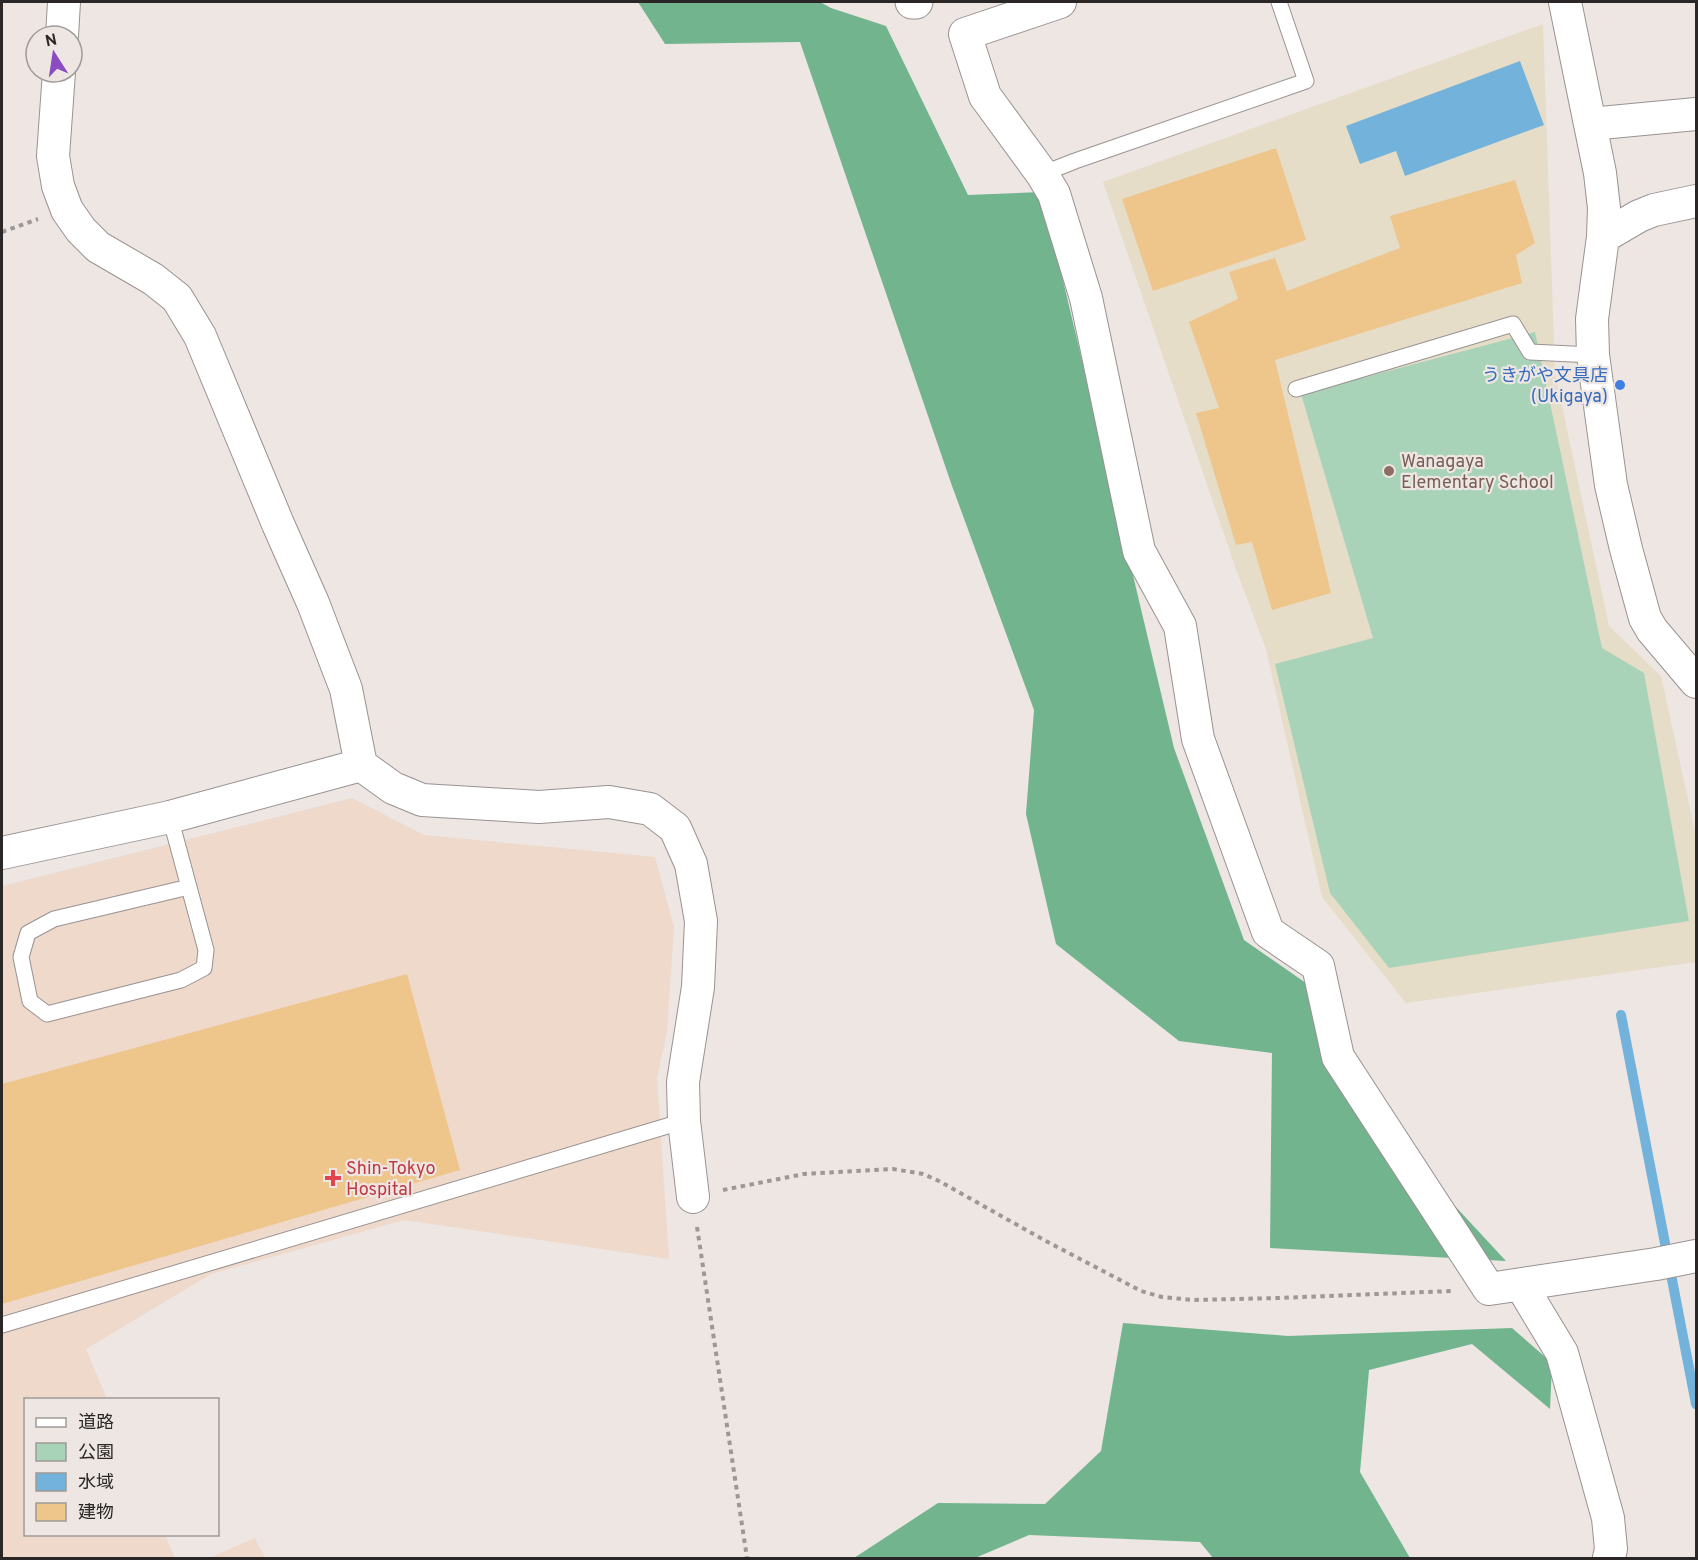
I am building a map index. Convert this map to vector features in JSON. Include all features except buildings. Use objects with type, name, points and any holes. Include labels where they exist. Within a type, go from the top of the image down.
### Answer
[{"type":"street","points":[[63,24],[64,2]]},
{"type":"street","points":[[1060,2],[965,34],[985,96],[1054,194],[1086,298],[1139,551],[1180,626],[1198,739],[1268,932],[1318,966],[1338,1057],[1488,1289],[1679,1260]]},
{"type":"street","points":[[1565,2],[1600,173],[1604,208],[1603,237],[1592,320],[1593,355],[1611,484],[1626,549],[1646,618],[1652,630],[1696,682]]},
{"type":"street","points":[[58,84],[53,156],[58,186],[67,210],[81,230],[98,247],[153,279],[177,298],[200,336],[346,689],[361,765],[393,788],[422,800],[539,807],[609,802],[650,809],[675,828],[691,864],[701,921],[698,987],[683,1082],[684,1121],[693,1197]]},
{"type":"street","points":[[1590,124],[1696,114]]},
{"type":"street","points":[[1603,237],[1646,213],[1696,201]]},
{"type":"street","points":[[2,853],[170,816],[361,765]]},
{"type":"street","points":[[1521,1285],[1562,1353],[1608,1518],[1611,1549],[1609,1558]]},
{"type":"lane","points":[[1042,174],[1306,81],[1279,2]]},
{"type":"lane","points":[[1296,389],[1513,324],[1530,352],[1593,355]]},
{"type":"lane","points":[[170,816],[207,950],[204,968],[181,980],[47,1014],[30,1001],[21,957],[28,933],[54,919],[189,887]]},
{"type":"lane","points":[[2,1325],[684,1121]]},
{"type":"path","points":[[747,1558],[693,1197],[804,1174],[893,1169],[923,1173],[1141,1291],[1162,1297],[1192,1300],[1488,1289]]},
{"type":"shaded area","name":"Wanagaya Elementary School","points":[[1543,24],[1555,373],[1609,626],[1661,676],[1696,836],[1696,962],[1406,1003],[1322,897],[1266,649],[1236,569],[1103,182]]},
{"type":"shaded area","name":"Shin-Tokyo Hospital","points":[[352,798],[424,835],[655,857],[674,927],[667,1032],[657,1078],[669,1259],[404,1220],[211,1274],[86,1349],[107,1398],[24,1398],[24,1536],[165,1536],[175,1558],[2,1558],[2,886]]},
{"type":"shaded area","points":[[255,1538],[265,1558],[209,1558]]},
{"type":"green space","points":[[638,2],[820,2],[831,8],[886,26],[968,195],[1042,192],[1174,748],[1244,940],[1323,995],[1327,1068],[1506,1261],[1270,1248],[1272,1053],[1179,1041],[1056,944],[1026,814],[1034,710],[951,483],[800,42],[665,44]]},
{"type":"green space","points":[[1535,332],[1602,648],[1644,673],[1689,921],[1389,968],[1330,893],[1275,664],[1373,638],[1301,394]]},
{"type":"green space","points":[[1123,1323],[1288,1336],[1512,1328],[1552,1363],[1550,1409],[1472,1344],[1369,1370],[1360,1472],[1410,1558],[1213,1558],[1200,1542],[1029,1535],[975,1558],[854,1558],[938,1503],[1045,1504],[1101,1451]]},
{"type":"water","points":[[1520,61],[1544,125],[1405,176],[1396,151],[1360,164],[1346,126]]},
{"type":"waterway","points":[[1621,1015],[1696,1404]]},
{"type":"place","name":"うきがや文具店 (Ukigaya)","points":[[1620,385]]},
{"type":"place","name":"Wanagaya Elementary School","points":[[1389,471]]},
{"type":"place","name":"Shin-Tokyo Hospital","points":[[333,1178]]}]
